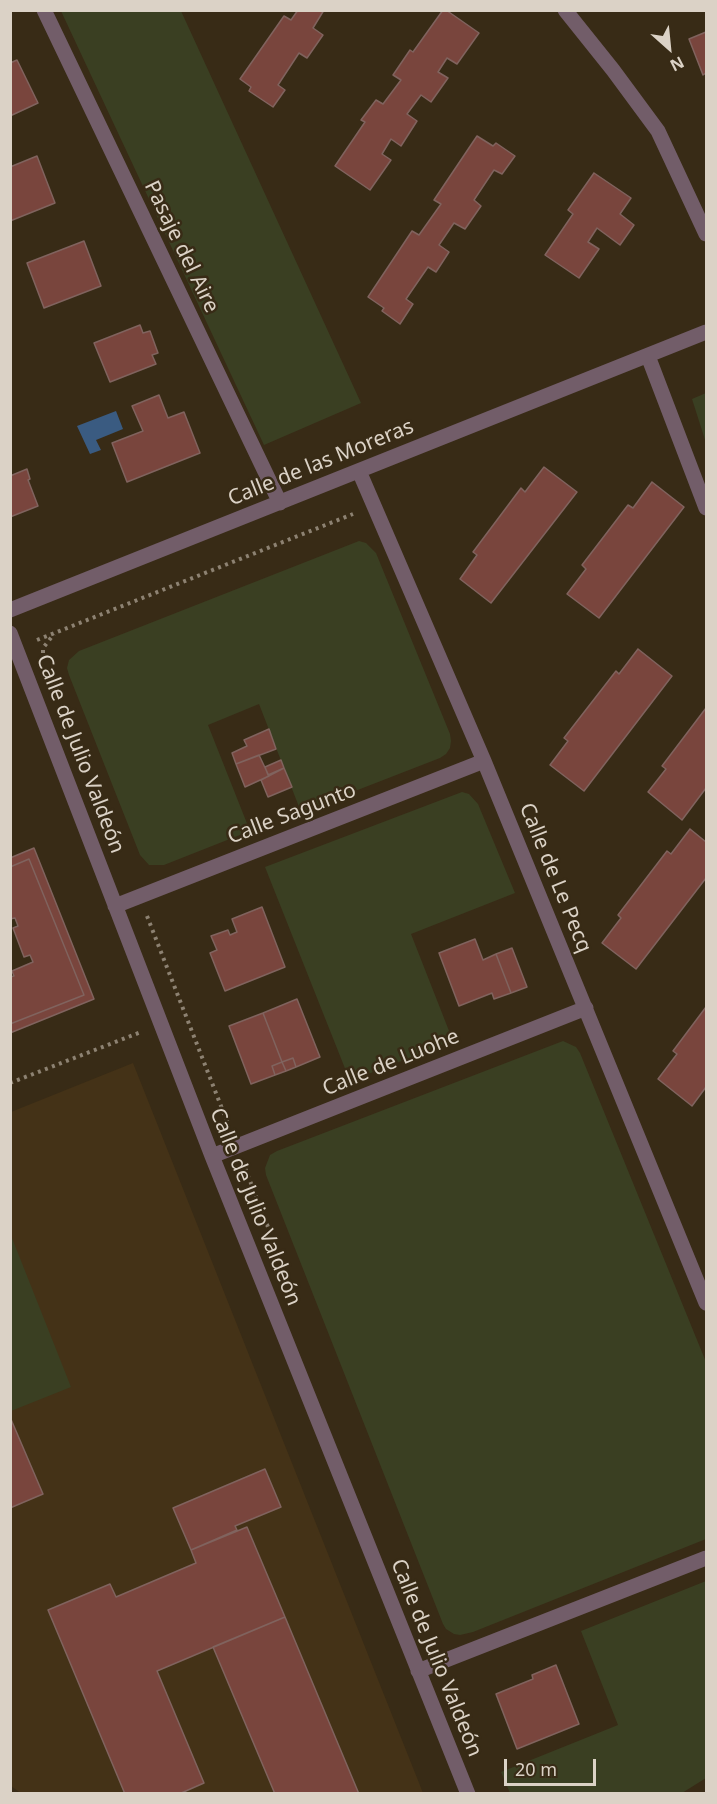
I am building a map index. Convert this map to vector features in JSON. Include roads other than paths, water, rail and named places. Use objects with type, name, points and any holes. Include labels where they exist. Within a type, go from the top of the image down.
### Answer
[{"type":"street","name":"Pasaje del Aire","points":[[44,10],[280,502]]},
{"type":"street","points":[[565,10],[658,131],[706,234]]},
{"type":"street","name":"Calle de las Moreras","points":[[10,610],[706,332]]},
{"type":"street","points":[[648,356],[706,508]]},
{"type":"street","name":"Calle de Le Pecq","points":[[359,471],[484,761],[706,1303]]},
{"type":"street","name":"Calle de Julio Valdeón","points":[[10,633],[212,1156],[468,1794]]},
{"type":"street","name":"Calle Sagunto","points":[[115,906],[484,761]]},
{"type":"street","name":"Calle de Luohe","points":[[212,1156],[586,1008]]},
{"type":"street","points":[[418,1671],[706,1558]]},
{"type":"water","points":[[116,411],[123,429],[96,440],[101,450],[90,454],[77,426]]}]
